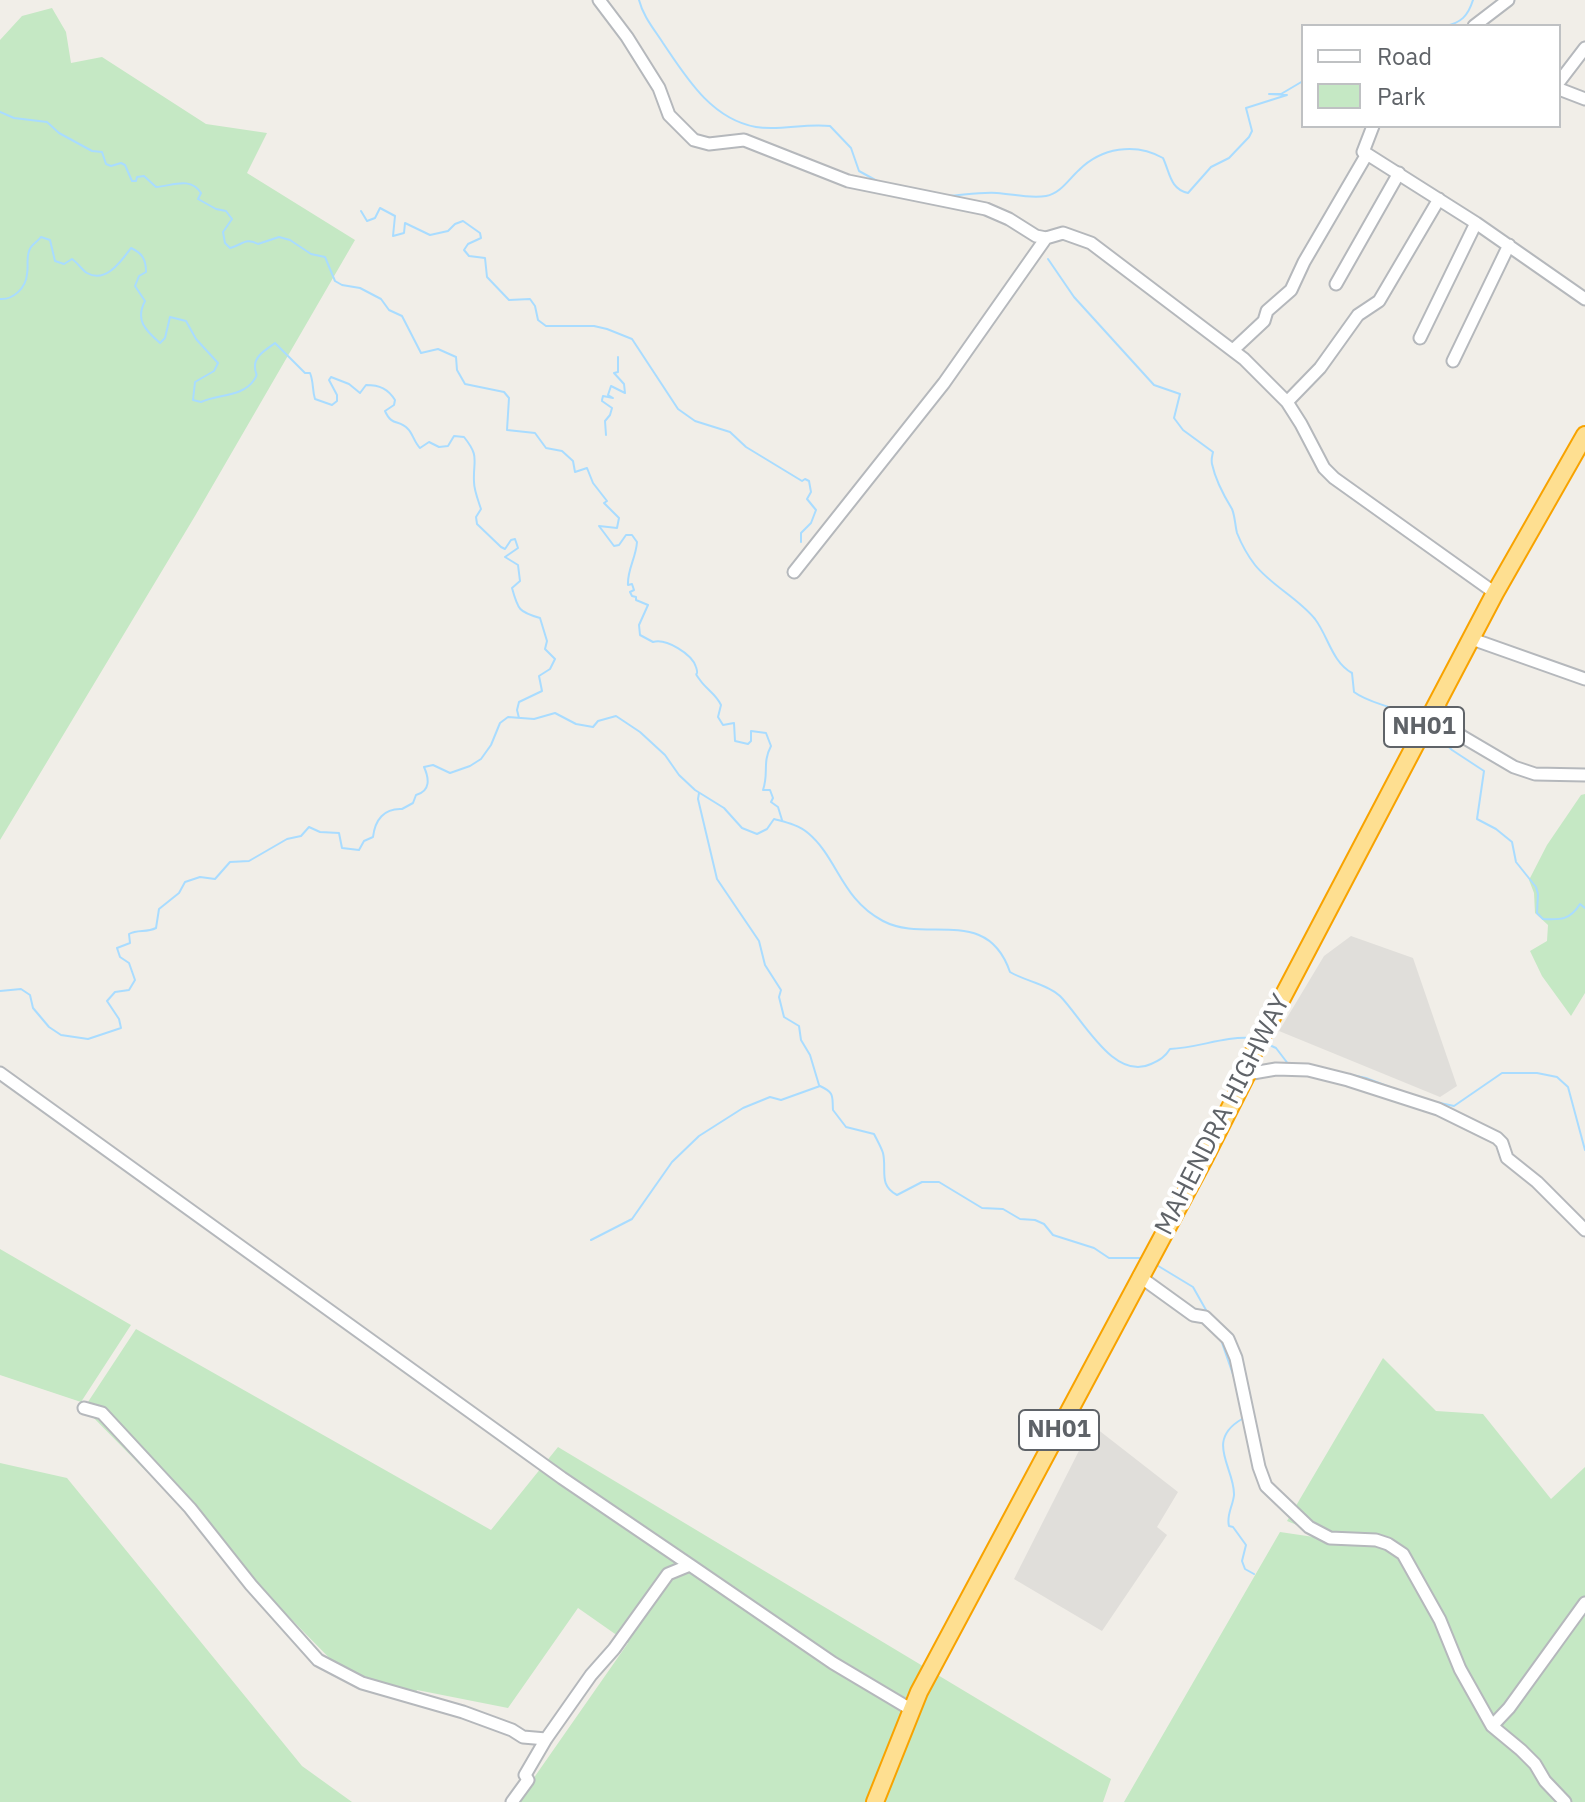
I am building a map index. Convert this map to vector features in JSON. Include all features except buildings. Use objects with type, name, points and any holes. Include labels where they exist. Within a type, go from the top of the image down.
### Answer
[{"type":"highway","name":"MAHENDRA HIGHWAY","points":[[875,1802],[912,1710],[1248,1068],[1269,1022],[1495,593],[1585,435]]},
{"type":"street","points":[[599,0],[659,88],[669,115],[694,140],[709,144],[744,140],[848,181],[986,209],[1036,236],[1046,238],[1063,233],[1091,243],[1233,350],[1287,402],[1324,468],[1334,478],[1495,593]]},
{"type":"street","points":[[1477,24],[1508,0]]},
{"type":"street","points":[[1561,79],[1585,48]]},
{"type":"street","points":[[1561,90],[1585,99]]},
{"type":"street","points":[[1363,152],[1372,128]]},
{"type":"street","points":[[1233,350],[1264,321],[1267,311],[1291,290],[1367,154],[1476,223],[1585,299]]},
{"type":"street","points":[[1336,284],[1399,173]]},
{"type":"street","points":[[1287,402],[1320,368],[1358,315],[1379,301],[1439,199]]},
{"type":"street","points":[[1420,338],[1476,223]]},
{"type":"street","points":[[794,572],[944,383],[1046,238]]},
{"type":"street","points":[[1453,361],[1509,245]]},
{"type":"street","points":[[1472,639],[1585,679]]},
{"type":"street","points":[[1437,703],[1453,729],[1514,767],[1535,774],[1585,775]]},
{"type":"street","points":[[1248,1068],[1308,1070],[1438,1109],[1497,1138],[1507,1158],[1537,1182],[1585,1230]]},
{"type":"street","points":[[0,1073],[562,1478],[833,1663],[912,1710]]},
{"type":"street","points":[[1139,1276],[1193,1315],[1205,1317],[1228,1339],[1236,1358],[1259,1467],[1266,1486],[1309,1527],[1330,1538],[1376,1540],[1403,1554],[1440,1620],[1460,1669],[1492,1726],[1535,1764],[1545,1781],[1565,1802]]},
{"type":"street","points":[[84,1408],[102,1413],[190,1508],[251,1585],[318,1660],[362,1683],[463,1712],[523,1737],[546,1739]]},
{"type":"street","points":[[512,1802],[528,1780],[525,1775],[546,1739],[591,1675],[614,1649],[668,1574],[690,1565]]},
{"type":"street","points":[[1492,1726],[1509,1708],[1585,1603]]},
{"type":"shaded area","points":[[1351,936],[1413,958],[1457,1086],[1440,1097],[1279,1031],[1324,956]]},
{"type":"shaded area","points":[[1092,1425],[1178,1492],[1157,1527],[1167,1535],[1102,1631],[1014,1579]]},
{"type":"green space","points":[[52,8],[66,32],[71,63],[102,57],[206,124],[267,133],[247,173],[355,240],[195,516],[0,840],[0,40],[22,16]]},
{"type":"green space","points":[[1585,794],[1585,993],[1571,1016],[1542,976],[1530,951],[1547,941],[1548,925],[1535,913],[1534,893],[1529,880],[1547,845],[1581,795]]},
{"type":"green space","points":[[0,1249],[131,1325],[81,1402],[0,1375]]},
{"type":"green space","points":[[136,1329],[491,1530],[558,1447],[1111,1779],[1103,1802],[517,1802],[628,1643],[578,1608],[508,1708],[417,1690],[414,1696],[348,1677],[84,1408]]},
{"type":"green space","points":[[1383,1358],[1436,1411],[1483,1414],[1551,1499],[1585,1467],[1585,1802],[1554,1798],[1556,1802],[1124,1802],[1280,1532],[1334,1540],[1287,1521]]},
{"type":"green space","points":[[0,1463],[67,1478],[302,1766],[352,1802],[0,1802]]},
{"type":"waterway","points":[[639,0],[649,22],[681,69],[713,106],[740,122],[756,127],[830,126],[851,148],[859,171],[879,182]]},
{"type":"waterway","points":[[1452,24],[1463,18],[1473,0]]},
{"type":"waterway","points":[[948,196],[991,193],[1046,196],[1060,189],[1097,157],[1130,149],[1163,158],[1174,184],[1188,193],[1211,167],[1229,158],[1249,137],[1252,131],[1246,108],[1287,95],[1269,94],[1281,94],[1301,82]]},
{"type":"waterway","points":[[0,112],[14,118],[47,122],[59,133],[92,151],[102,152],[106,164],[125,165],[132,181],[144,176],[156,187],[180,183],[192,185],[201,193],[198,199],[226,211],[232,219],[223,232],[225,243],[230,248],[247,241],[258,244],[279,237],[290,240],[311,254],[325,257],[335,281],[360,288],[381,299],[389,310],[402,316],[421,353],[438,349],[456,357],[457,370],[465,384],[504,392],[509,398],[507,430],[535,433],[546,448],[562,451],[573,461],[575,472],[587,468],[593,483],[607,501],[604,503],[619,518],[617,528],[599,526],[614,546],[619,545],[626,535],[632,535],[637,542],[628,585],[632,584],[632,596],[648,605],[639,625],[640,635],[653,642],[671,645],[694,662],[696,674],[721,705],[718,717],[723,725],[734,723],[735,741],[748,744],[751,731],[766,733],[771,746],[763,790],[770,790],[771,802],[778,807],[782,820]]},
{"type":"waterway","points":[[361,211],[367,221],[375,218],[380,208],[395,216],[393,236],[404,233],[405,223],[430,235],[448,231],[463,221],[480,233],[481,238],[468,244],[464,250],[469,256],[485,258],[487,277],[509,300],[530,299],[538,320],[546,326],[594,326],[632,339],[678,409],[695,421],[730,432],[746,447],[802,481],[809,481],[811,492],[807,499],[816,510],[811,523],[801,533],[801,542]]},
{"type":"waterway","points":[[0,299],[14,295],[21,288],[28,270],[29,250],[41,237],[50,240],[55,261],[64,264],[72,259],[94,276],[113,269],[131,248],[141,254],[145,263],[146,272],[139,276],[135,286],[145,301],[141,319],[146,329],[160,343],[165,338],[170,317],[186,321],[196,339],[218,363],[214,371],[195,382],[193,400],[201,402],[237,392],[249,385],[256,376],[257,359],[275,343],[305,373],[310,373],[315,399],[332,405],[337,401],[329,380],[331,377],[349,384],[360,393],[366,385],[375,386],[386,390],[395,400],[394,405],[385,411],[393,421],[408,429],[420,448],[429,442],[439,447],[448,446],[454,436],[464,437],[475,458],[474,485],[481,509],[476,517],[477,524],[505,549],[515,539],[518,548],[505,557],[518,565],[520,581],[512,588],[516,601],[523,612],[540,618],[547,641],[545,649],[555,659],[550,669],[539,676],[542,691],[519,702],[519,718]]},
{"type":"waterway","points":[[1048,259],[1074,297],[1154,385],[1180,394],[1174,418],[1183,430],[1213,452],[1215,475],[1232,509],[1237,533],[1247,554],[1262,572],[1315,619],[1335,656],[1352,673],[1354,692],[1396,710],[1418,724]]},
{"type":"waterway","points":[[602,400],[603,396],[613,398],[608,395],[611,386],[625,393],[624,384],[614,373],[618,372],[618,357]]},
{"type":"waterway","points":[[602,401],[612,408],[605,421],[606,435]]},
{"type":"waterway","points":[[0,991],[21,989],[30,995],[33,1008],[49,1027],[61,1035],[88,1039],[121,1028],[107,1001],[115,992],[129,990],[135,980],[129,963],[120,957],[117,948],[130,943],[129,934],[156,928],[159,909],[179,893],[185,882],[200,877],[215,879],[230,862],[249,861],[287,839],[301,836],[309,827],[320,832],[339,833],[342,848],[359,850],[364,841],[373,837],[376,825],[385,813],[413,803],[416,795],[424,790],[428,780],[424,767],[433,765],[450,773],[470,766],[481,759],[500,723],[508,717],[534,719],[555,713],[576,724],[593,727],[598,721],[616,716],[640,732],[665,755],[679,775],[695,790],[724,808],[742,828],[757,834],[767,829],[774,819],[804,830],[818,843],[858,901],[883,921],[900,927],[971,932],[987,939],[1000,952],[1010,972],[1049,988],[1060,996],[1100,1045],[1124,1064],[1137,1067],[1151,1064],[1170,1049],[1252,1038]]},
{"type":"waterway","points":[[1436,735],[1484,771],[1477,819],[1512,842],[1516,862],[1536,887],[1537,913],[1543,919],[1560,919],[1569,916],[1580,904],[1585,908]]},
{"type":"waterway","points":[[699,793],[717,879],[759,941],[765,965],[781,990],[779,997],[784,1017],[799,1026],[801,1040],[810,1055],[819,1085]]},
{"type":"waterway","points":[[1265,1043],[1276,1048],[1289,1065]]},
{"type":"waterway","points":[[1338,1072],[1366,1078],[1405,1093]]},
{"type":"waterway","points":[[1426,1100],[1454,1106],[1502,1073],[1537,1073],[1557,1077],[1568,1087],[1585,1150]]},
{"type":"waterway","points":[[591,1240],[632,1219],[672,1162],[699,1136],[743,1108],[770,1097],[781,1100],[820,1086],[830,1093],[833,1110],[846,1127],[874,1134],[883,1153],[885,1182],[897,1195],[922,1182],[939,1182],[982,1208],[1003,1209],[1020,1219],[1035,1220],[1044,1224],[1053,1235],[1094,1248],[1109,1258],[1143,1258]]},
{"type":"waterway","points":[[1155,1264],[1193,1287],[1206,1310]]},
{"type":"waterway","points":[[1221,1340],[1237,1386]]},
{"type":"waterway","points":[[1242,1419],[1231,1427],[1223,1446],[1234,1495],[1228,1522],[1246,1545],[1242,1561],[1245,1569],[1254,1574]]}]
